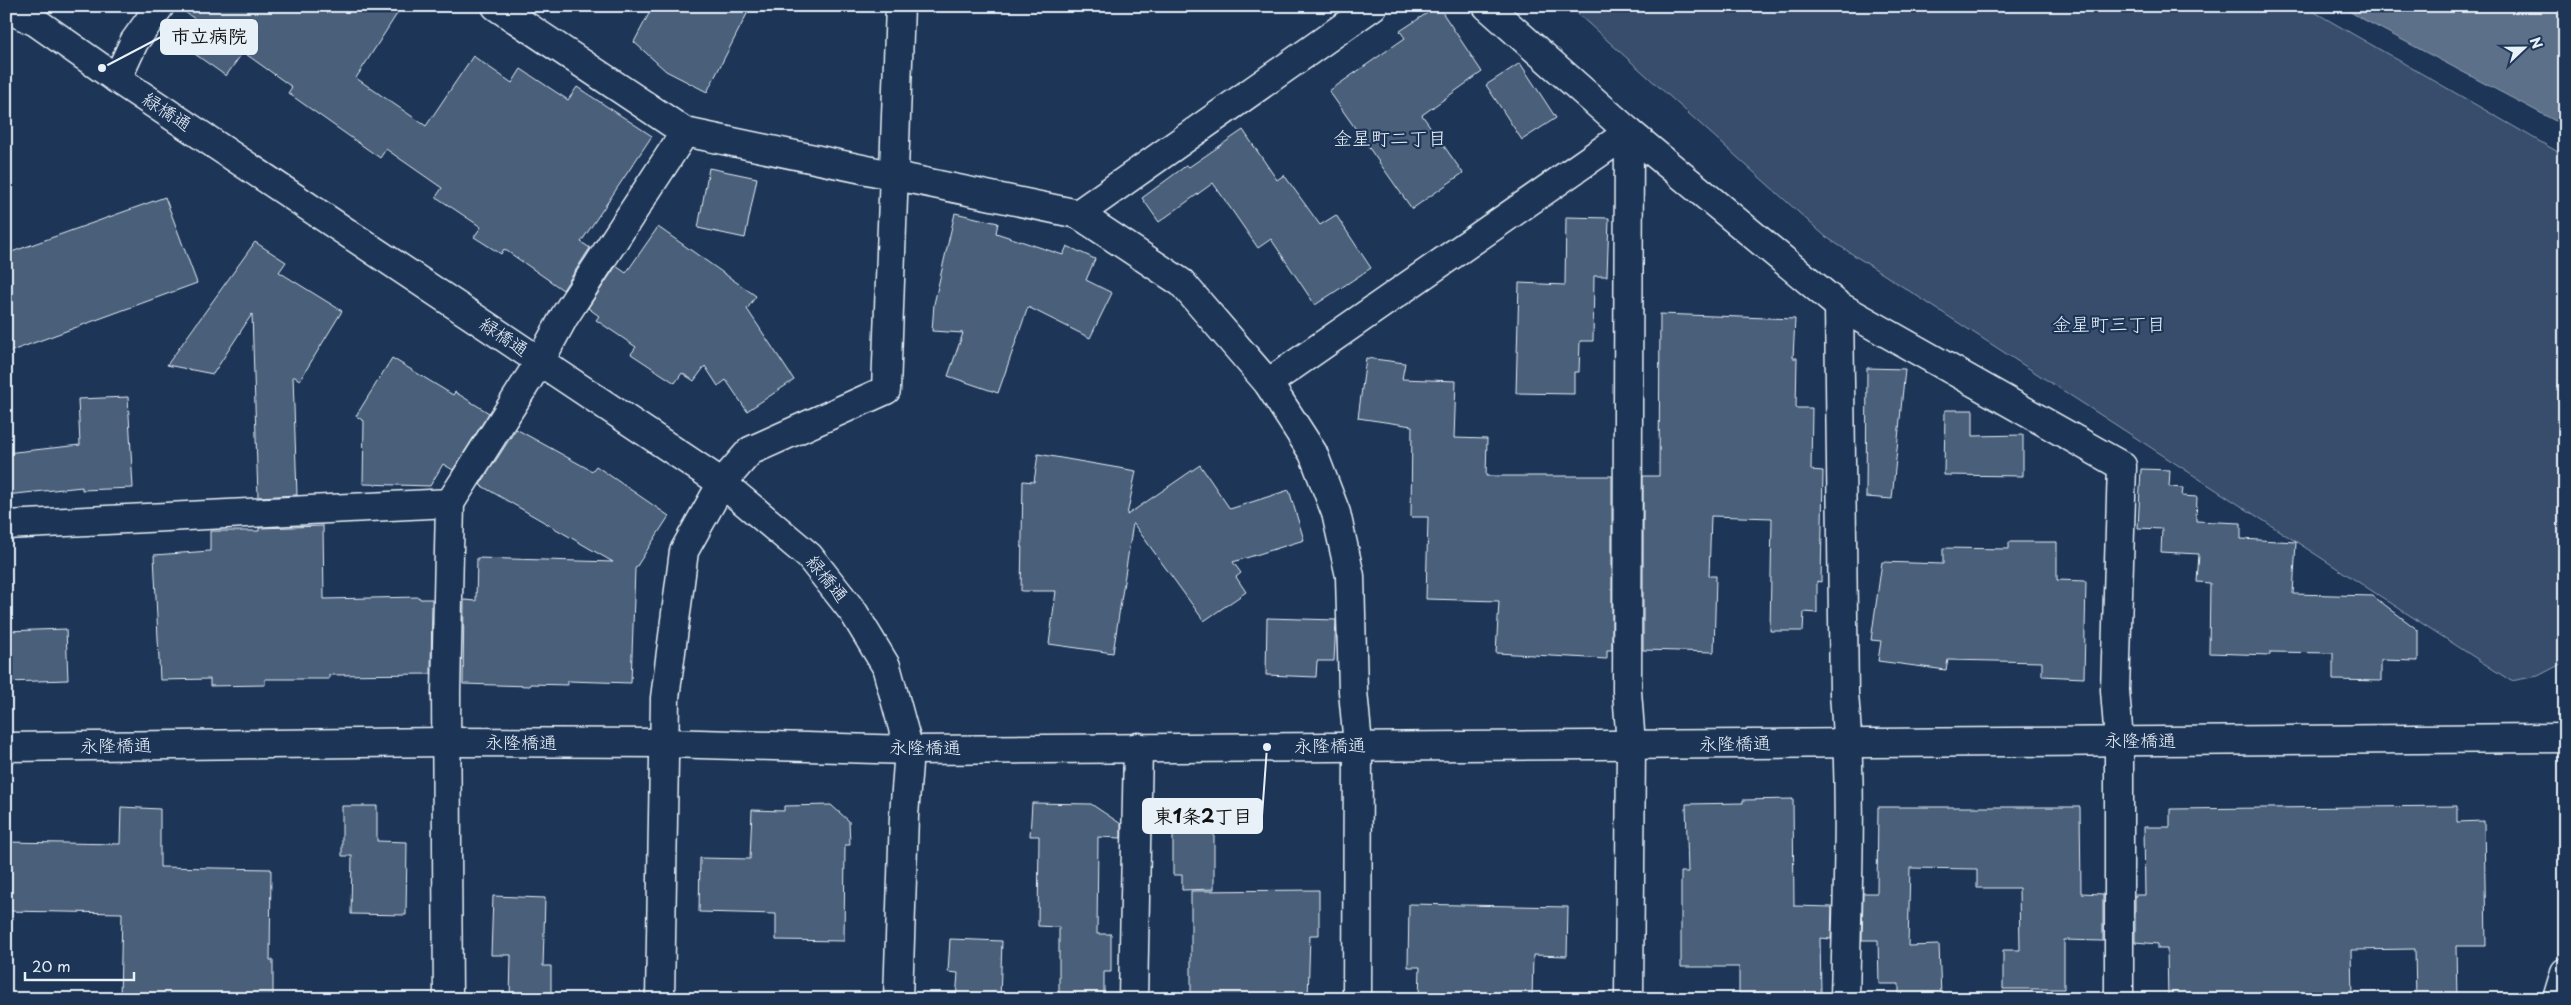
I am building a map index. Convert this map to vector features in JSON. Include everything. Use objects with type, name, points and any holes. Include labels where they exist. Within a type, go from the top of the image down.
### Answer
[{"type":"street","points":[[117,79],[134,42],[160,6]]},
{"type":"street","points":[[496,6],[685,132],[1078,214],[1182,283],[1268,383],[1313,453],[1336,513],[1350,576],[1353,690],[1358,745],[1357,999]]},
{"type":"street","points":[[660,999],[665,698],[684,551],[722,483],[750,451],[886,390],[900,6]]},
{"type":"street","points":[[1078,214],[1373,6]]},
{"type":"street","points":[[1487,6],[1629,132],[1839,306],[2122,466],[2115,690],[2119,741],[2119,999]]},
{"type":"street","name":"緑橋通","points":[[6,8],[36,22],[117,79],[722,483],[810,556],[854,613],[886,666],[908,750],[898,999]]},
{"type":"street","points":[[448,999],[446,742],[450,503],[540,361],[564,316],[685,132]]},
{"type":"street","points":[[1268,383],[1629,132]]},
{"type":"street","points":[[1629,132],[1627,691],[1631,745],[1629,999]]},
{"type":"street","points":[[1839,306],[1844,694],[1849,743],[1845,999]]},
{"type":"street","points":[[6,525],[450,503]]},
{"type":"street","name":"永隆橋通","points":[[6,747],[446,742],[665,743],[908,750],[1358,745],[1631,745],[2565,738]]},
{"type":"street","points":[[1134,999],[1138,747]]},
{"type":"street","points":[[2556,999],[2565,972]]},
{"type":"shaded area","points":[[1569,6],[2304,6],[2565,156],[2565,662],[2538,676],[2511,681],[1826,237]]},
{"type":"shaded area","points":[[2341,6],[2565,6],[2565,126],[2357,16]]},
{"type":"building","points":[[176,6],[402,6],[356,78],[426,126],[473,56],[512,83],[521,69],[568,100],[577,87],[652,136],[581,242],[590,248],[563,290],[504,249],[501,254],[474,237],[481,227],[436,197],[442,188],[386,149],[380,158],[288,93],[292,87],[243,52],[226,76],[192,52],[208,28]]},
{"type":"building","points":[[653,6],[751,6],[707,92],[666,71],[634,42]]},
{"type":"building","points":[[1438,6],[1482,72],[1422,115],[1463,173],[1412,209],[1329,91],[1405,38],[1400,31]]},
{"type":"building","points":[[1520,63],[1556,118],[1522,140],[1486,85]]},
{"type":"building","points":[[1243,130],[1277,180],[1284,175],[1320,225],[1336,215],[1371,268],[1315,305],[1271,239],[1258,248],[1213,183],[1159,222],[1142,198],[1187,165],[1189,167]]},
{"type":"building","points":[[709,168],[757,178],[745,238],[698,228]]},
{"type":"building","points":[[165,197],[197,283],[6,353],[6,254]]},
{"type":"building","points":[[955,213],[998,223],[996,233],[1063,255],[1067,246],[1095,259],[1086,280],[1112,293],[1090,338],[1028,307],[998,393],[948,376],[963,333],[932,331],[934,304]]},
{"type":"building","points":[[1566,217],[1609,218],[1607,276],[1594,276],[1593,341],[1580,341],[1579,372],[1574,372],[1574,394],[1516,393],[1519,283],[1565,285]]},
{"type":"building","points":[[658,227],[756,296],[747,309],[794,380],[747,411],[726,380],[718,386],[705,366],[694,381],[682,373],[675,383],[631,354],[636,347],[596,320],[599,316],[588,308],[616,266],[626,273]]},
{"type":"building","points":[[255,242],[286,262],[279,272],[342,311],[300,380],[293,376],[297,495],[258,497],[252,314],[213,374],[167,365]]},
{"type":"building","points":[[1660,314],[1795,319],[1793,358],[1797,358],[1796,408],[1812,408],[1811,470],[1823,471],[1821,582],[1817,581],[1817,613],[1804,612],[1803,631],[1770,631],[1772,518],[1711,516],[1709,576],[1716,576],[1714,652],[1643,650],[1643,476],[1659,476]]},
{"type":"building","points":[[392,358],[453,395],[455,392],[489,413],[453,470],[443,464],[430,486],[363,484],[364,421],[356,416]]},
{"type":"building","points":[[1366,358],[1405,363],[1402,379],[1456,381],[1454,438],[1487,439],[1486,476],[1612,476],[1612,650],[1607,650],[1607,659],[1496,653],[1499,601],[1426,599],[1428,517],[1411,517],[1412,426],[1358,418]]},
{"type":"building","points":[[1867,368],[1905,369],[1892,499],[1866,497]]},
{"type":"building","points":[[128,397],[133,488],[82,490],[82,487],[6,495],[6,453],[80,445],[78,399]]},
{"type":"building","points":[[1945,410],[1973,410],[1973,436],[2023,435],[2023,476],[1944,475]]},
{"type":"building","points":[[516,429],[592,471],[596,466],[669,516],[635,569],[631,683],[568,681],[568,685],[530,684],[530,686],[463,684],[464,600],[476,601],[477,558],[613,562],[480,485]]},
{"type":"building","points":[[1038,454],[1136,471],[1127,515],[1200,465],[1230,509],[1289,490],[1304,540],[1233,562],[1241,573],[1236,577],[1246,592],[1204,621],[1133,523],[1113,653],[1049,644],[1056,591],[1021,591],[1023,481],[1034,482]]},
{"type":"building","points":[[2141,469],[2170,470],[2169,487],[2183,488],[2182,496],[2197,497],[2196,521],[2241,523],[2241,539],[2296,542],[2293,594],[2373,596],[2418,630],[2418,661],[2381,660],[2381,681],[2333,680],[2333,653],[2270,652],[2270,655],[2209,653],[2210,583],[2197,582],[2199,554],[2161,552],[2162,529],[2138,528]]},
{"type":"building","points":[[323,526],[324,599],[419,597],[420,599],[432,599],[431,674],[329,675],[329,679],[265,679],[265,685],[210,686],[210,679],[160,680],[154,555],[210,551],[210,531],[259,531],[259,528]]},
{"type":"building","points":[[2009,542],[2057,542],[2057,580],[2086,581],[2084,678],[2042,676],[2042,662],[1948,660],[1946,670],[1878,661],[1881,641],[1871,640],[1882,562],[1943,564],[1943,548],[2009,549]]},
{"type":"building","points":[[1267,618],[1336,620],[1334,661],[1317,661],[1316,677],[1266,675]]},
{"type":"building","points":[[66,629],[68,680],[6,682],[6,631]]},
{"type":"building","points":[[1793,799],[1794,906],[1832,907],[1831,939],[1820,938],[1821,993],[1739,993],[1739,967],[1681,967],[1681,872],[1688,872],[1686,804],[1743,803],[1743,800]]},
{"type":"building","points":[[1032,803],[1091,804],[1121,824],[1121,838],[1098,837],[1097,934],[1111,934],[1111,972],[1104,972],[1104,999],[1059,999],[1059,927],[1038,926],[1039,836],[1030,836]]},
{"type":"building","points":[[831,805],[849,821],[850,845],[845,845],[844,941],[776,940],[776,914],[699,912],[700,858],[750,859],[752,810],[784,811],[784,806]]},
{"type":"building","points":[[342,806],[377,806],[377,841],[407,842],[406,915],[351,914],[352,856],[342,856]]},
{"type":"building","points":[[2457,806],[2457,822],[2484,821],[2486,946],[2456,946],[2457,999],[2416,999],[2415,949],[2351,950],[2352,999],[2168,999],[2167,949],[2158,949],[2158,944],[2135,942],[2135,895],[2145,895],[2144,827],[2170,827],[2170,809]]},
{"type":"building","points":[[121,807],[160,809],[160,867],[271,869],[270,960],[273,960],[273,999],[120,999],[122,913],[6,911],[6,842],[120,844]]},
{"type":"building","points":[[1878,807],[2080,807],[2081,893],[2103,894],[2103,941],[2064,940],[2064,989],[2003,989],[2003,950],[2020,950],[2019,888],[1977,888],[1977,869],[1910,868],[1908,946],[1939,945],[1941,996],[1899,997],[1899,984],[1879,984],[1878,940],[1862,940],[1863,893],[1877,893]]},
{"type":"building","points":[[1173,810],[1204,810],[1205,817],[1214,817],[1214,889],[1182,890],[1182,875],[1173,875]]},
{"type":"building","points":[[1319,890],[1319,935],[1310,935],[1308,999],[1191,999],[1191,891]]},
{"type":"building","points":[[493,896],[545,898],[543,966],[551,966],[551,999],[510,999],[511,955],[491,955]]},
{"type":"building","points":[[1409,904],[1568,907],[1567,956],[1533,955],[1532,999],[1419,999],[1420,967],[1408,967]]},
{"type":"building","points":[[950,939],[1002,941],[1000,999],[956,999],[958,973],[948,972]]},
{"type":"place","name":"市立病院","points":[[102,68]]},
{"type":"place","name":"東1条2丁目","points":[[1267,747]]},
{"type":"district","name":"金星町二丁目","points":[[1390,138]]},
{"type":"district","name":"金星町三丁目","points":[[2109,324]]}]
